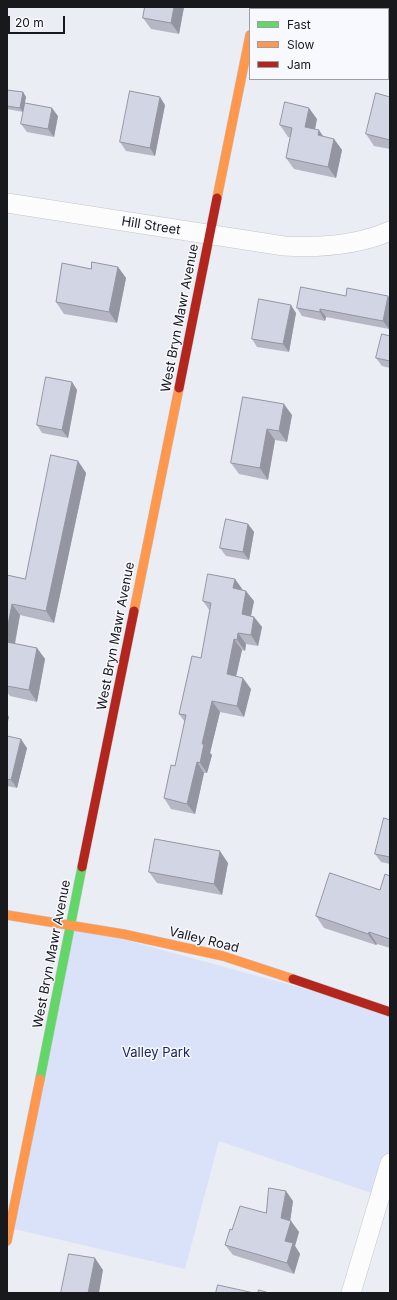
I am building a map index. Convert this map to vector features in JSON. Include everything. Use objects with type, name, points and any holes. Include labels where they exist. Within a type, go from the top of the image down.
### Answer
[{"type":"street","name":"West Bryn Mawr Avenue","points":[[7,1242],[249,41]]},
{"type":"street","name":"Hill Street","points":[[7,203],[284,246],[308,247],[359,241],[390,231]]},
{"type":"street","name":"Valley Road","points":[[7,915],[122,934],[223,956],[390,1012]]},
{"type":"street","points":[[351,1293],[390,1163]]},
{"type":"green space","name":"Valley Park","points":[[71,925],[390,1012],[390,1163],[380,1196],[219,1141],[185,1269],[10,1228]]},
{"type":"building","points":[[145,7],[174,7],[171,23],[143,18]]},
{"type":"building","points":[[341,7],[366,7],[366,8]]},
{"type":"building","points":[[7,90],[23,92],[20,108],[7,106]]},
{"type":"building","points":[[130,91],[160,97],[150,148],[120,142]]},
{"type":"building","points":[[376,93],[390,97],[390,140],[366,134]]},
{"type":"building","points":[[285,102],[309,108],[305,127],[319,130],[318,135],[334,139],[328,167],[286,158],[292,128],[280,125]]},
{"type":"building","points":[[25,103],[52,108],[48,129],[21,124]]},
{"type":"building","points":[[92,262],[118,267],[109,312],[56,302],[62,263],[91,269]]},
{"type":"building","points":[[301,287],[346,296],[347,288],[388,296],[383,321],[320,309],[320,312],[297,308]]},
{"type":"building","points":[[259,299],[291,305],[283,344],[252,339]]},
{"type":"building","points":[[382,334],[390,336],[390,361],[376,358]]},
{"type":"building","points":[[46,377],[72,382],[62,430],[37,425]]},
{"type":"building","points":[[243,397],[284,404],[279,431],[267,429],[260,468],[231,463]]},
{"type":"building","points":[[51,455],[78,461],[46,611],[12,604],[7,630],[7,575],[25,579]]},
{"type":"building","points":[[226,519],[248,524],[243,552],[220,548]]},
{"type":"building","points":[[208,574],[235,579],[233,588],[246,591],[242,614],[254,617],[251,635],[238,633],[237,640],[234,639],[227,674],[243,678],[237,706],[212,701],[202,744],[204,744],[200,763],[197,762],[187,804],[164,798],[171,765],[175,766],[186,715],[179,714],[192,656],[201,658],[211,603],[203,601]]},
{"type":"building","points":[[7,642],[37,648],[29,690],[7,686]]},
{"type":"building","points":[[7,736],[21,739],[11,780],[7,779]]},
{"type":"building","points":[[384,818],[390,820],[390,857],[375,854]]},
{"type":"building","points":[[155,839],[220,851],[214,884],[149,872]]},
{"type":"building","points":[[330,873],[380,890],[385,874],[390,876],[390,939],[369,932],[368,934],[316,916]]},
{"type":"building","points":[[269,1188],[286,1191],[281,1218],[291,1221],[285,1241],[293,1243],[287,1263],[225,1245],[240,1206],[266,1213]]},
{"type":"building","points":[[69,1254],[95,1258],[88,1293],[61,1293]]},
{"type":"building","points":[[218,1285],[254,1293],[216,1293]]},
{"type":"building","points":[[259,1290],[269,1293],[258,1293]]},
{"type":"traffic: fast","points":[[40,1079],[82,867]]},
{"type":"traffic: slow","points":[[217,198],[249,40]]},
{"type":"traffic: slow","points":[[134,611],[179,388]]},
{"type":"traffic: slow","points":[[7,915],[123,934],[223,956],[293,979]]},
{"type":"traffic: slow","points":[[7,1241],[40,1079]]},
{"type":"traffic: jam","points":[[179,388],[217,198]]},
{"type":"traffic: jam","points":[[82,867],[134,611]]},
{"type":"traffic: jam","points":[[293,979],[390,1012]]}]
